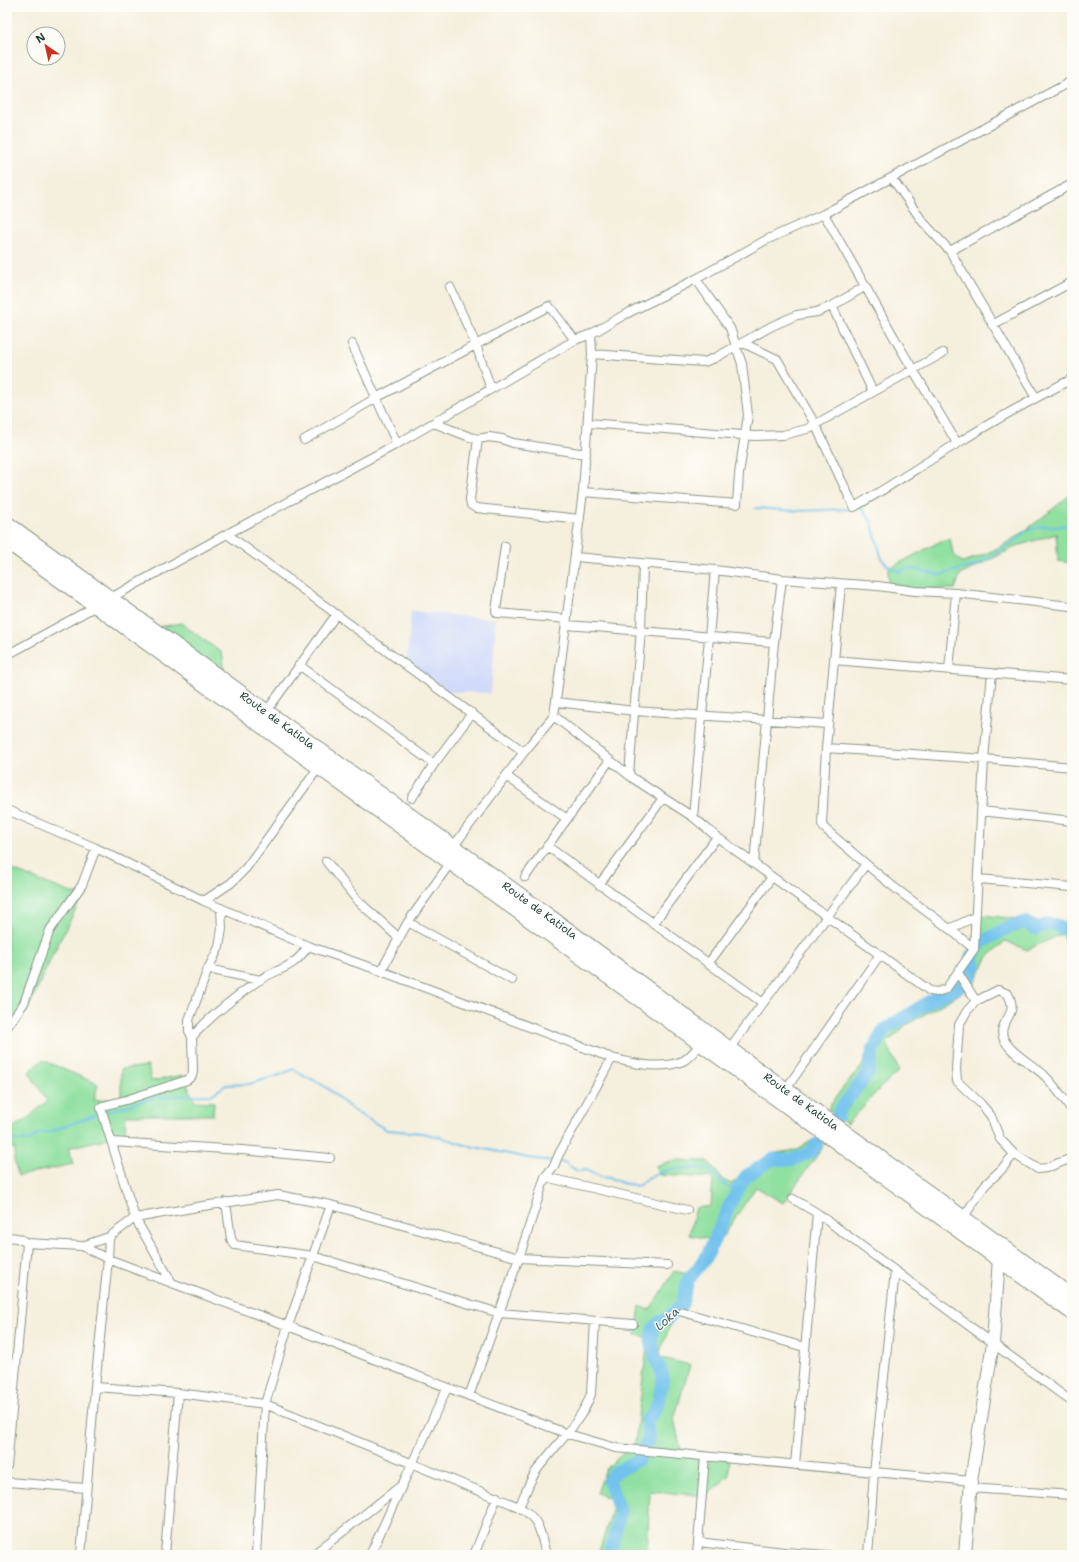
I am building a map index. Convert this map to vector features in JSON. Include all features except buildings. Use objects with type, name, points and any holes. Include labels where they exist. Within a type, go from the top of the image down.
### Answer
[{"type":"highway","name":"Route de Katiola","points":[[7,524],[266,712],[701,1044],[1072,1312]]},
{"type":"highway","name":"Route de Katiola","points":[[7,541],[319,768],[566,929],[1072,1297]]},
{"type":"street","points":[[7,655],[227,534],[397,444],[575,340],[591,334],[624,315],[696,279],[766,240],[824,214],[1072,81]]},
{"type":"street","points":[[892,178],[923,222],[950,251],[982,303],[992,325],[1036,398]]},
{"type":"street","points":[[950,251],[1072,184]]},
{"type":"street","points":[[824,214],[902,351],[957,443]]},
{"type":"street","points":[[583,492],[737,504],[739,474],[748,415],[740,345],[696,279]]},
{"type":"street","points":[[992,325],[1072,282]]},
{"type":"street","points":[[592,354],[704,362],[740,345],[772,326],[797,315],[817,312],[832,306],[866,286]]},
{"type":"street","points":[[450,287],[476,345],[491,389]]},
{"type":"street","points":[[304,440],[376,398],[549,306],[575,340]]},
{"type":"street","points":[[832,306],[874,392]]},
{"type":"street","points":[[381,971],[408,922],[452,855],[506,776],[554,716],[576,558],[583,492],[592,354],[591,334]]},
{"type":"street","points":[[352,344],[397,444]]},
{"type":"street","points":[[740,345],[777,360],[815,424],[854,507],[896,483],[957,443],[1072,379]]},
{"type":"street","points":[[588,422],[745,436],[784,435],[800,431],[815,424],[943,354]]},
{"type":"street","points":[[434,423],[463,436],[478,439],[490,437],[513,443],[586,454]]},
{"type":"street","points":[[478,439],[470,499],[471,504],[476,508],[580,519]]},
{"type":"street","points":[[227,534],[524,752]]},
{"type":"street","points":[[505,546],[496,611],[497,613],[641,630],[774,642]]},
{"type":"street","points":[[576,558],[715,570],[782,579],[878,586],[915,591],[956,593],[1070,606]]},
{"type":"street","points":[[629,774],[641,630],[643,564]]},
{"type":"street","points":[[693,817],[715,570]]},
{"type":"street","points":[[754,864],[774,642],[782,579]]},
{"type":"street","points":[[841,584],[826,748],[822,824],[824,828],[866,864],[951,928],[974,949]]},
{"type":"street","points":[[949,670],[956,593]]},
{"type":"street","points":[[266,712],[336,615]]},
{"type":"street","points":[[834,660],[1072,680]]},
{"type":"street","points":[[299,665],[434,764]]},
{"type":"street","points":[[554,716],[610,760],[663,798],[693,817],[717,837],[879,956],[930,991],[937,992],[946,990],[974,949],[984,759],[992,673]]},
{"type":"street","points":[[556,702],[635,711],[828,724]]},
{"type":"street","points":[[412,798],[434,764],[472,713]]},
{"type":"street","points":[[826,748],[1072,767]]},
{"type":"street","points":[[525,877],[610,760]]},
{"type":"street","points":[[204,901],[231,883],[246,868],[319,768]]},
{"type":"street","points":[[506,776],[567,819]]},
{"type":"street","points":[[599,885],[663,798]]},
{"type":"street","points":[[7,810],[96,848],[204,901],[308,946],[381,971],[612,1058],[642,1065],[662,1065],[684,1060],[701,1044]]},
{"type":"street","points":[[981,811],[1072,821]]},
{"type":"street","points":[[653,924],[717,837]]},
{"type":"street","points":[[547,846],[763,1004]]},
{"type":"street","points":[[7,1027],[24,1003],[50,930],[82,885],[96,848]]},
{"type":"street","points":[[326,861],[357,900],[399,938]]},
{"type":"street","points":[[729,1049],[866,864]]},
{"type":"street","points":[[708,964],[772,877]]},
{"type":"street","points":[[978,879],[1072,887]]},
{"type":"street","points":[[172,1283],[135,1218],[101,1110],[103,1106],[187,1080],[192,1076],[192,1036],[189,1031],[189,1020],[208,968],[219,947],[222,929],[221,908]]},
{"type":"street","points":[[951,928],[975,917]]},
{"type":"street","points":[[408,922],[512,980]]},
{"type":"street","points":[[192,1036],[212,1016],[238,995],[260,980],[292,964],[301,957],[308,946]]},
{"type":"street","points":[[786,1089],[879,956]]},
{"type":"street","points":[[208,968],[260,980]]},
{"type":"street","points":[[958,973],[976,1001]]},
{"type":"street","points":[[1072,1110],[1045,1076],[1008,1046],[1003,1037],[1003,1029],[1013,1008],[1012,1001],[1008,994],[998,990],[976,1001],[966,1011],[959,1026],[956,1069],[957,1081],[991,1116],[1000,1139],[1014,1154],[1038,1169],[1046,1168],[1072,1158]]},
{"type":"street","points":[[469,1396],[519,1258],[545,1177],[554,1166],[559,1154],[612,1058]]},
{"type":"street","points":[[112,1142],[242,1150],[330,1158]]},
{"type":"street","points":[[963,1218],[985,1185],[1002,1170],[1014,1154]]},
{"type":"street","points":[[545,1177],[687,1210]]},
{"type":"street","points":[[7,1238],[19,1238],[27,1243],[82,1246],[109,1237],[135,1218],[226,1202],[278,1195],[331,1205],[519,1258],[667,1265]]},
{"type":"street","points":[[793,1199],[816,1213],[1072,1402]]},
{"type":"street","points":[[226,1202],[231,1239],[235,1246],[313,1256],[499,1313],[634,1324]]},
{"type":"street","points":[[256,1555],[265,1404],[288,1326],[331,1205]]},
{"type":"street","points":[[795,1465],[816,1213]]},
{"type":"street","points":[[81,1555],[109,1237]]},
{"type":"street","points":[[7,1466],[27,1243]]},
{"type":"street","points":[[82,1246],[108,1259],[288,1326],[568,1434],[616,1448],[874,1472],[970,1485],[1072,1495]]},
{"type":"street","points":[[965,1555],[970,1485],[993,1343],[999,1259]]},
{"type":"street","points":[[868,1555],[874,1472],[895,1271]]},
{"type":"street","points":[[683,1312],[804,1347]]},
{"type":"street","points":[[520,1507],[536,1472],[568,1434],[587,1405],[591,1394],[596,1320]]},
{"type":"street","points":[[95,1387],[178,1393],[265,1404],[520,1507],[530,1513],[535,1519],[546,1555]]},
{"type":"street","points":[[370,1555],[447,1388]]},
{"type":"street","points":[[165,1555],[178,1393]]},
{"type":"street","points":[[697,1555],[705,1457]]},
{"type":"street","points":[[7,1482],[86,1488]]},
{"type":"street","points":[[314,1555],[404,1483]]},
{"type":"street","points":[[474,1555],[497,1497]]},
{"type":"street","points":[[698,1542],[784,1553],[829,1555]]},
{"type":"shaded area","points":[[411,611],[496,619],[491,693],[445,692],[407,661]]},
{"type":"green space","points":[[1071,494],[1072,563],[1058,561],[1056,534],[1017,546],[960,575],[955,589],[917,589],[889,584],[888,569],[941,541],[950,538],[953,554],[962,562],[993,551],[1020,534]]},
{"type":"green space","points":[[181,623],[222,653],[226,677],[159,627]]},
{"type":"green space","points":[[7,868],[82,897],[52,956],[29,1007],[7,1028]]},
{"type":"green space","points":[[982,915],[1072,925],[1072,954],[1062,934],[1027,950],[1005,941],[987,958],[973,986],[906,1025],[887,1043],[899,1071],[882,1086],[847,1124],[828,1109],[841,1090],[862,1066],[870,1045],[895,1017],[951,988],[975,954]]},
{"type":"green space","points":[[42,1060],[98,1084],[94,1100],[121,1098],[121,1069],[148,1066],[151,1081],[183,1075],[194,1101],[214,1102],[213,1115],[126,1115],[125,1134],[68,1148],[73,1164],[18,1176],[14,1159],[15,1148],[7,1149],[7,1131],[28,1118],[47,1101],[29,1072]]},
{"type":"green space","points":[[814,1139],[823,1147],[783,1203],[756,1187],[692,1282],[675,1312],[658,1357],[690,1365],[674,1419],[681,1450],[730,1455],[729,1475],[708,1496],[650,1491],[647,1555],[598,1555],[615,1501],[597,1493],[606,1469],[635,1442],[648,1338],[636,1335],[640,1306],[649,1310],[674,1271],[688,1274],[701,1256],[709,1239],[689,1235],[696,1208],[711,1206],[713,1178],[659,1175],[655,1166],[675,1160],[708,1161],[723,1180],[731,1184],[775,1153],[797,1150]]},
{"type":"waterway","points":[[756,508],[797,511],[852,509]]},
{"type":"waterway","points":[[857,509],[862,508],[871,521],[882,559],[886,564],[898,572],[909,568],[939,575],[974,566],[1019,539],[1025,531],[1044,526],[1057,527],[1072,524]]},
{"type":"waterway","points":[[837,1117],[840,1109],[868,1074],[873,1049],[884,1030],[930,1001],[967,983],[975,965],[972,956],[982,942],[1005,929],[1025,922],[1036,929],[1054,924],[1072,931]]},
{"type":"waterway","points":[[105,1112],[149,1099],[169,1096],[211,1095],[226,1085],[249,1084],[277,1076],[294,1069],[305,1077],[314,1080],[327,1088],[354,1111],[387,1130],[422,1133],[465,1145],[528,1158],[554,1161]]},
{"type":"waterway","points":[[7,1142],[11,1140],[29,1141],[39,1133],[50,1132],[100,1113]]},
{"type":"waterway","name":"Loka","points":[[610,1555],[620,1513],[609,1480],[614,1473],[639,1459],[640,1451],[649,1440],[646,1421],[653,1413],[658,1403],[663,1379],[662,1372],[655,1358],[651,1339],[653,1329],[660,1322],[666,1320],[682,1304],[688,1280],[706,1258],[732,1200],[746,1176],[773,1159],[792,1160],[810,1153],[817,1144]]},
{"type":"waterway","points":[[558,1161],[564,1162],[577,1171],[586,1170],[601,1177],[638,1186],[647,1179],[663,1171],[671,1169],[708,1169],[727,1187],[739,1188]]}]
